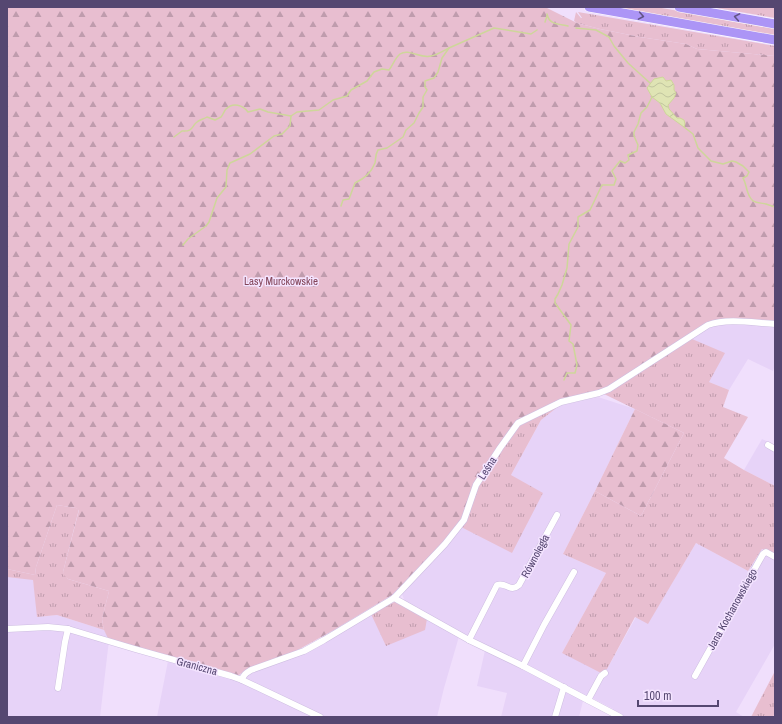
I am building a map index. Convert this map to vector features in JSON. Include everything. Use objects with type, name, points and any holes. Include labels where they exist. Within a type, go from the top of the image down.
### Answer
[{"type":"highway","points":[[589,7],[775,40]]},
{"type":"highway","points":[[679,7],[775,24]]},
{"type":"street","name":"Leśna","points":[[242,680],[243,676],[251,670],[304,651],[394,598],[445,544],[464,520],[476,485],[500,448],[518,424],[560,402],[599,394],[609,389],[708,325],[716,322],[775,324]]},
{"type":"street","points":[[768,445],[775,449]]},
{"type":"street","name":"Równoległa","points":[[469,640],[497,586],[500,584],[513,589],[520,585],[558,515]]},
{"type":"street","name":"Jana Kochanowskiego","points":[[695,676],[763,554],[766,552],[775,557]]},
{"type":"street","points":[[523,666],[574,572]]},
{"type":"street","points":[[394,598],[469,640],[523,666],[620,717]]},
{"type":"street","name":"Graniczna","points":[[7,629],[68,629],[231,676],[320,717]]},
{"type":"street","points":[[58,688],[68,629]]},
{"type":"street","points":[[588,700],[601,676],[605,673]]},
{"type":"street","points":[[555,717],[564,687]]},
{"type":"shaded area","points":[[713,325],[775,325],[775,365],[773,371],[748,359],[729,390],[709,382],[692,339]]},
{"type":"shaded area","points":[[598,397],[635,409],[563,554],[606,573],[562,653],[607,669],[636,617],[648,623],[696,543],[748,571],[762,549],[775,557],[775,644],[736,712],[744,717],[609,717],[613,709],[592,698],[583,701],[579,717],[501,717],[507,693],[477,686],[486,646],[460,633],[437,717],[157,717],[168,661],[238,677],[281,696],[245,678],[244,673],[344,630],[371,614],[405,602],[402,594],[461,527],[512,552],[511,475],[541,420],[559,406]]},
{"type":"shaded area","points":[[762,439],[775,445],[775,486],[744,470]]},
{"type":"shaded area","points":[[7,577],[33,579],[38,617],[57,615],[104,630],[109,640],[100,717],[7,717]]},
{"type":"green space","name":"Lasy Murckowskie","points":[[7,7],[545,7],[577,23],[600,29],[686,44],[697,49],[775,56],[775,322],[717,321],[607,388],[559,401],[515,423],[477,478],[463,519],[435,551],[392,595],[294,652],[249,669],[240,674],[238,677],[109,640],[104,630],[102,619],[109,591],[68,579],[63,572],[79,510],[76,508],[57,505],[36,567],[35,575],[7,569]]},
{"type":"green space","points":[[608,7],[656,7],[775,28],[775,36]]},
{"type":"green space","points":[[711,7],[775,8],[775,18]]},
{"type":"green space","points":[[576,12],[581,18],[578,12],[775,46],[775,56],[697,49],[686,44],[600,29],[574,21]]},
{"type":"green space","points":[[692,339],[725,353],[709,382],[729,390],[723,407],[748,417],[724,458],[775,486],[775,555],[762,549],[748,571],[696,543],[648,624],[635,617],[607,669],[601,673],[562,653],[606,573],[563,554],[595,491],[641,516],[684,433],[604,394]]},
{"type":"green space","points":[[559,406],[541,420],[511,475],[543,493],[512,553],[461,527],[478,487],[516,428]]},
{"type":"green space","points":[[635,409],[684,433],[641,516],[595,491]]},
{"type":"green space","points":[[57,505],[79,509],[63,572],[68,579],[109,591],[102,619],[104,630],[57,615],[37,617],[33,580],[7,577],[7,569],[35,575],[36,567]]},
{"type":"green space","points":[[396,601],[427,619],[425,630],[386,646],[371,614]]},
{"type":"green space","points":[[775,671],[775,713],[773,717],[751,717]]},
{"type":"water","points":[[663,77],[666,81],[671,80],[674,85],[674,90],[676,93],[668,105],[669,109],[677,118],[684,120],[684,127],[666,114],[660,103],[652,97],[647,88],[654,79]]},
{"type":"waterway","points":[[547,14],[548,18],[552,22],[568,26]]},
{"type":"waterway","points":[[545,22],[547,16]]},
{"type":"waterway","points":[[341,206],[343,200],[349,199],[355,183],[365,177],[372,170],[378,150],[387,148],[403,137],[406,130],[414,123],[423,107],[423,97],[427,90],[425,87],[425,81],[434,78],[438,72],[442,58],[449,48],[494,28],[531,34],[537,30]]},
{"type":"waterway","points":[[576,28],[596,30],[609,37],[614,46],[628,63],[650,83]]},
{"type":"waterway","points":[[183,245],[209,222],[217,198],[226,187],[227,170],[230,163],[250,154],[274,136],[282,134],[290,126],[291,116],[297,112],[319,110],[333,100],[347,96],[351,90],[367,81],[374,72],[382,69],[389,70],[398,56],[403,52],[427,57],[436,55],[449,48]]},
{"type":"waterway","points":[[564,380],[567,373],[575,373],[577,365],[573,344],[569,341],[571,325],[555,303],[555,299],[562,285],[567,268],[569,244],[578,227],[578,217],[590,210],[602,185],[614,185],[616,179],[612,171],[620,161],[625,163],[629,160],[628,155],[637,151],[638,145],[634,132],[641,113],[647,107],[652,97]]},
{"type":"waterway","points":[[174,137],[182,131],[190,130],[198,121],[207,117],[215,120],[221,117],[226,109],[235,105],[241,106],[248,112],[260,109],[291,116]]},
{"type":"waterway","points":[[684,127],[693,134],[698,148],[711,161],[723,164],[732,161],[736,162],[749,172],[747,176],[743,178],[747,191],[753,201],[775,207]]}]
